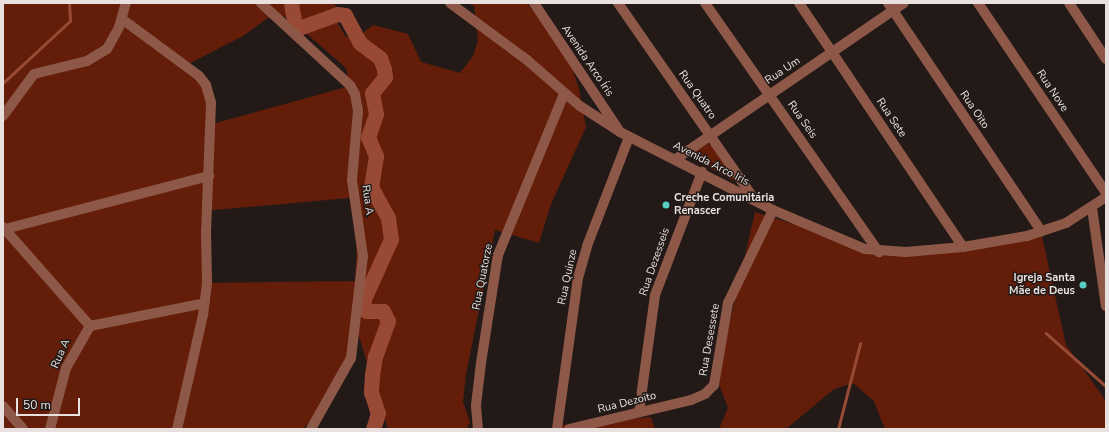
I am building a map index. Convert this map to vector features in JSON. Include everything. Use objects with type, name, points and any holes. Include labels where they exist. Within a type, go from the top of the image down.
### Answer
[{"type":"street","points":[[3,116],[34,74],[87,61],[107,49],[122,19],[126,3]]},
{"type":"street","name":"Rua A","points":[[261,3],[350,85],[355,94],[358,111],[352,180],[363,256],[351,358],[311,429]]},
{"type":"street","name":"Avenida Arco Iris","points":[[450,3],[527,60],[564,94],[625,134],[702,172],[756,202],[846,243],[879,252],[964,247],[1041,231],[1066,223],[1092,208],[1106,197]]},
{"type":"street","name":"Avenida Arco Íris","points":[[534,3],[625,134]]},
{"type":"street","name":"Rua Quatro","points":[[618,3],[756,202]]},
{"type":"street","name":"Rua Seis","points":[[705,3],[879,252]]},
{"type":"street","name":"Rua Sete","points":[[799,3],[964,247]]},
{"type":"street","name":"Rua Um","points":[[676,159],[832,52],[890,7],[904,3]]},
{"type":"street","name":"Rua Nove","points":[[978,3],[1106,193]]},
{"type":"street","points":[[1069,3],[1106,60]]},
{"type":"street","name":"Rua Oito","points":[[890,7],[1041,231]]},
{"type":"street","points":[[122,19],[188,66],[206,85],[211,103],[205,303],[177,429]]},
{"type":"street","name":"Rua Quatorze","points":[[478,429],[479,377],[498,255],[564,94]]},
{"type":"street","name":"Rua Quinze","points":[[557,429],[578,278],[587,246],[625,134]]},
{"type":"street","name":"Rua Dezesseis","points":[[639,412],[655,295],[702,172]]},
{"type":"street","points":[[205,303],[90,326],[4,228],[209,176]]},
{"type":"street","points":[[1092,208],[1106,306]]},
{"type":"street","name":"Rua Desessete","points":[[691,400],[705,394],[714,385],[728,303],[774,210]]},
{"type":"street","name":"Rua A","points":[[50,429],[66,368],[90,326]]},
{"type":"street","name":"Rua Dezoito","points":[[569,429],[691,400]]},
{"type":"street","points":[[3,406],[23,429]]},
{"type":"shaded area","points":[[3,3],[335,3],[337,22],[346,37],[358,37],[373,25],[408,34],[421,62],[460,73],[473,56],[478,40],[474,6],[467,3],[527,3],[568,55],[579,89],[586,127],[551,204],[539,243],[495,230],[466,375],[463,402],[470,422],[467,429],[388,429],[353,317],[350,345],[337,387],[303,429],[3,429]],"holes":[[[276,12],[292,21],[346,68],[350,86],[212,124],[202,75],[188,64],[243,36]],[[350,198],[357,244],[355,281],[205,283],[202,211]]]},
{"type":"shaded area","points":[[707,144],[712,145],[740,184],[687,156]]},
{"type":"shaded area","points":[[755,212],[880,251],[909,254],[1041,232],[1066,345],[1106,401],[1106,429],[885,429],[874,401],[853,383],[834,389],[786,429],[719,429],[728,408],[717,379]]},
{"type":"shaded area","points":[[651,417],[655,429],[560,429],[562,425]]},
{"type":"waterway","points":[[3,83],[70,21],[69,3]]},
{"type":"waterway","points":[[291,3],[295,25],[299,28],[337,14],[345,15],[360,43],[380,58],[384,69],[385,77],[372,93],[376,114],[368,137],[376,156],[371,187],[388,218],[391,239],[363,301],[366,311],[383,311],[388,321],[375,356],[372,376],[371,392],[378,413],[373,429]]},
{"type":"waterway","points":[[1046,333],[1106,386]]},
{"type":"waterway","points":[[838,429],[860,344]]},
{"type":"place","name":"Creche Comunitária Renascer","points":[[666,205]]},
{"type":"place","name":"Igreja Santa Mãe de Deus","points":[[1083,285]]}]
